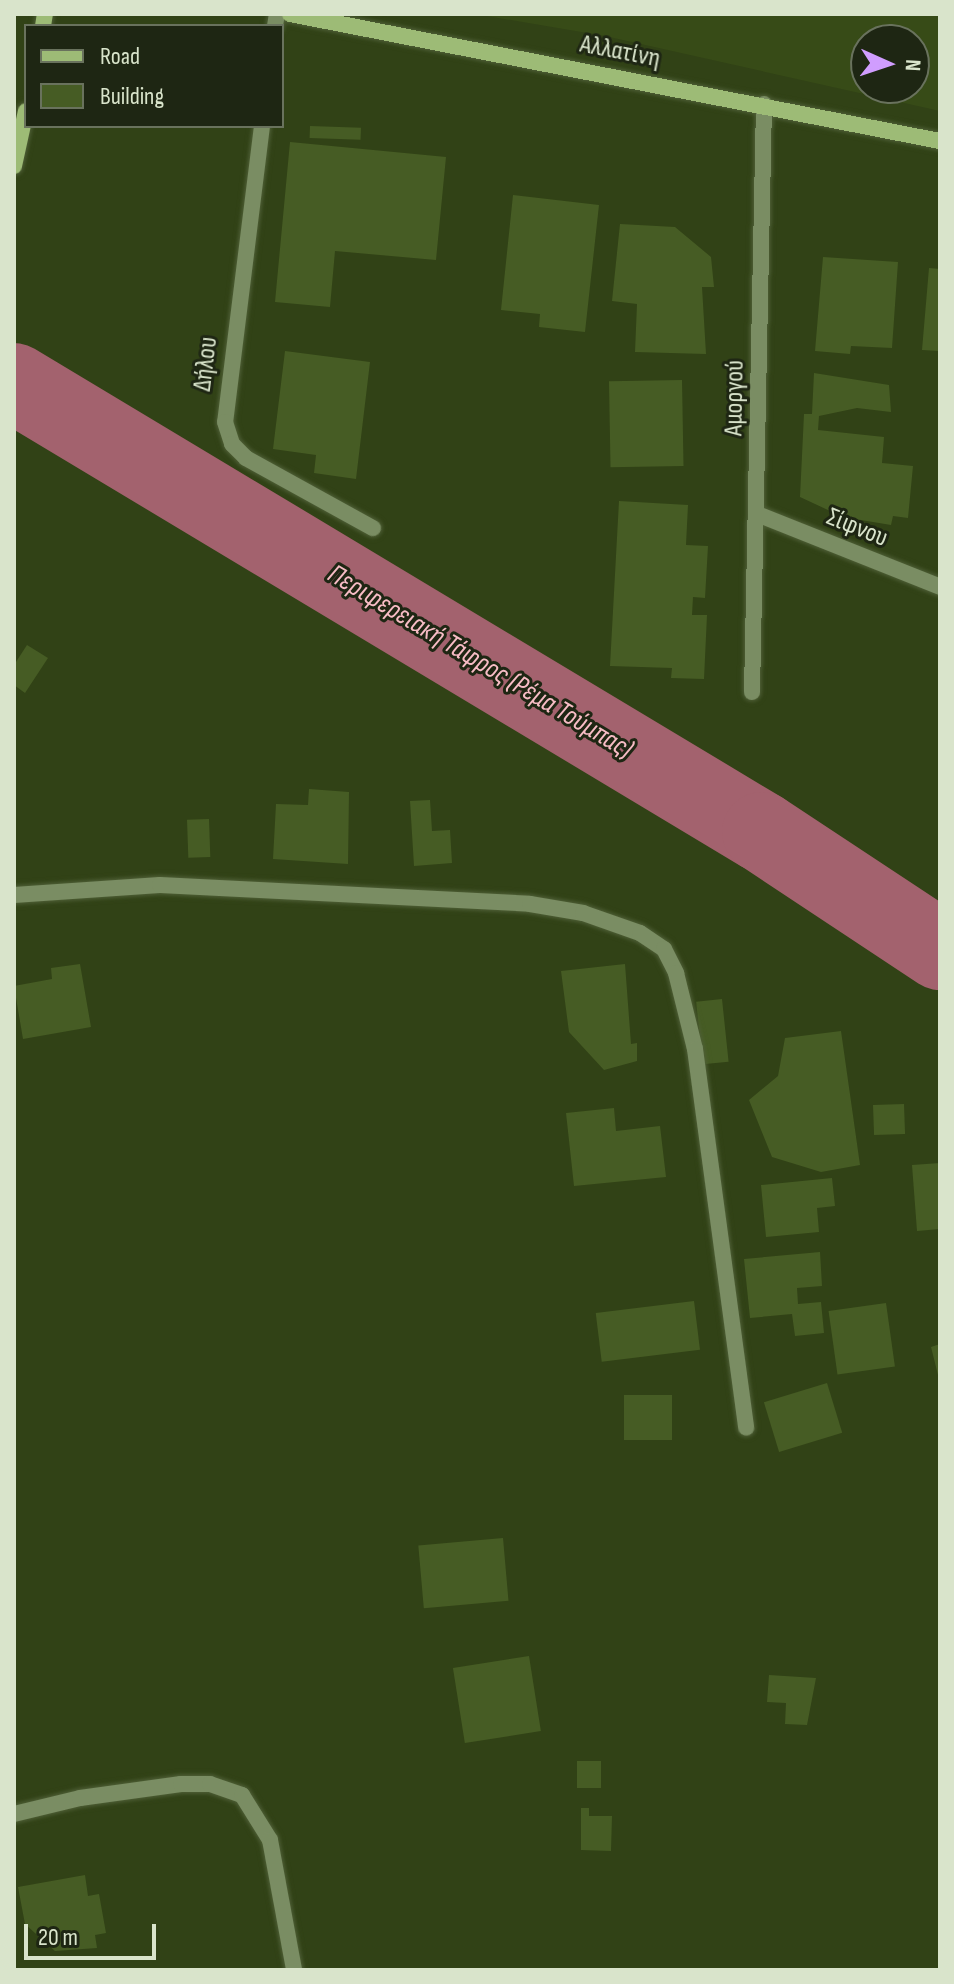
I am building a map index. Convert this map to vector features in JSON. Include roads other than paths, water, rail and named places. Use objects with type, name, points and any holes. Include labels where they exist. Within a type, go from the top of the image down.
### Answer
[{"type":"main road","name":"Αλλατίνη","points":[[290,14],[764,104],[940,141]]},
{"type":"main road","points":[[14,166],[24,120]]},
{"type":"street","name":"Αμοργού","points":[[752,692],[764,104]]},
{"type":"street","name":"Δήλου","points":[[262,128],[225,422],[232,444],[246,458],[373,528]]},
{"type":"street","name":"Σίφνου","points":[[757,514],[940,587]]},
{"type":"street","points":[[14,895],[160,885],[530,904],[583,913],[640,933],[664,949],[676,973],[695,1049],[746,1428]]},
{"type":"street","points":[[14,1814],[80,1798],[181,1784],[210,1784],[242,1795],[270,1840],[294,1970]]},
{"type":"waterway","name":"Περιφερειακή Τάφρος (Ρέμα Τούμπας)","points":[[14,383],[762,832],[940,950]]}]
